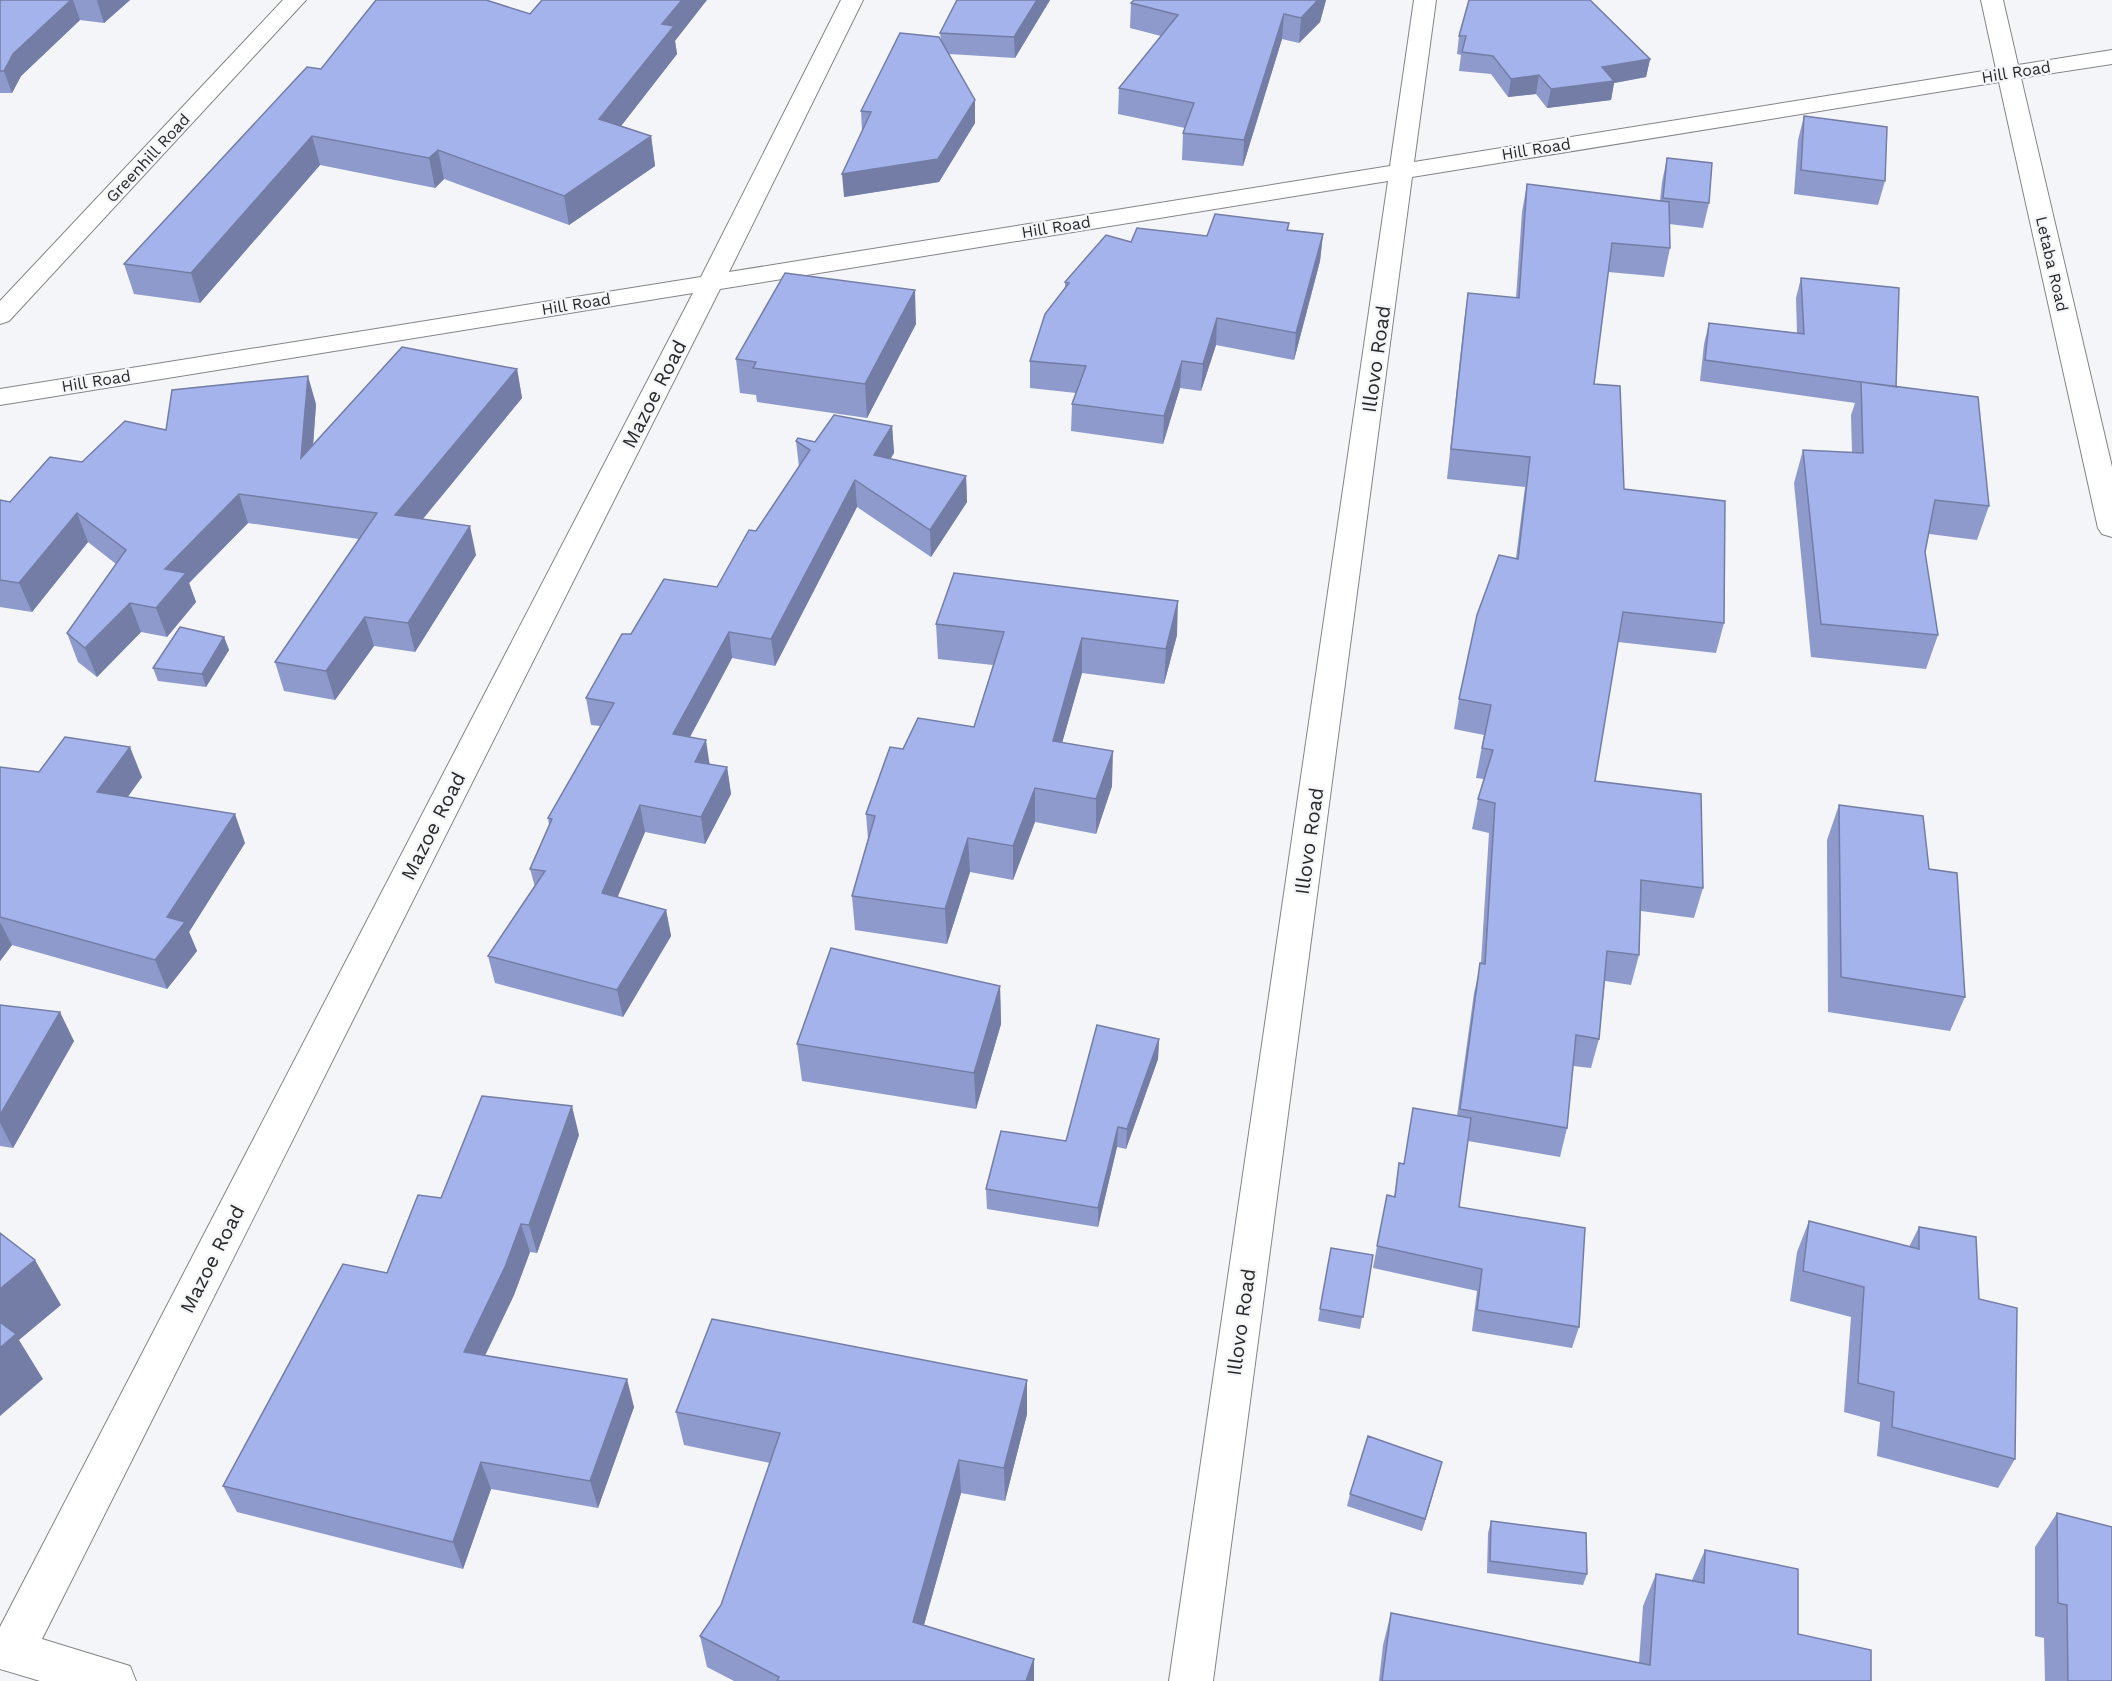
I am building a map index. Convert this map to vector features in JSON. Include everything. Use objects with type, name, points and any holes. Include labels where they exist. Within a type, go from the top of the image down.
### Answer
[{"type":"street","name":"Greenhill Road","points":[[0,316],[295,0]]},
{"type":"street","name":"Mazoe Road","points":[[6,1650],[711,282],[852,0]]},
{"type":"street","name":"Illovo Road","points":[[1191,1681],[1425,0]]},
{"type":"street","name":"Letaba Road","points":[[1992,0],[2112,528]]},
{"type":"street","name":"Hill Road","points":[[0,397],[2112,57]]},
{"type":"street","points":[[6,1650],[114,1681]]},
{"type":"building","points":[[0,0],[71,0],[13,54],[4,71],[0,71]]},
{"type":"building","points":[[376,0],[486,0],[530,14],[542,0],[682,0],[662,24],[674,26],[599,119],[651,136],[564,196],[438,150],[429,158],[312,136],[191,273],[124,264],[307,67],[321,69]]},
{"type":"building","points":[[957,0],[1037,0],[1014,37],[940,33]]},
{"type":"building","points":[[1134,0],[1318,0],[1301,18],[1284,14],[1244,140],[1183,133],[1194,103],[1119,88],[1178,15],[1131,3]]},
{"type":"building","points":[[1469,0],[1590,0],[1650,59],[1602,67],[1614,81],[1551,89],[1539,75],[1511,79],[1493,56],[1462,52],[1466,36],[1459,36]]},
{"type":"building","points":[[900,33],[939,37],[975,100],[938,159],[842,174],[871,112],[861,111]]},
{"type":"building","points":[[1804,116],[1887,127],[1885,181],[1801,170]]},
{"type":"building","points":[[1667,158],[1712,163],[1709,203],[1663,198]]},
{"type":"building","points":[[1527,184],[1669,202],[1670,248],[1612,243],[1594,384],[1620,386],[1624,489],[1725,501],[1724,623],[1623,612],[1595,781],[1701,794],[1703,888],[1641,880],[1639,955],[1607,951],[1599,1039],[1576,1035],[1567,1128],[1460,1109],[1480,963],[1485,964],[1495,803],[1478,799],[1493,750],[1482,748],[1491,705],[1459,699],[1477,615],[1499,555],[1518,559],[1530,457],[1451,449],[1468,293],[1519,298]]},
{"type":"building","points":[[1215,214],[1289,223],[1287,230],[1323,234],[1296,333],[1217,318],[1203,364],[1182,361],[1164,416],[1072,404],[1086,366],[1030,361],[1045,314],[1069,283],[1065,282],[1106,235],[1131,242],[1137,228],[1207,236]]},
{"type":"building","points":[[785,273],[915,290],[865,384],[753,368],[756,362],[736,359]]},
{"type":"building","points":[[1801,278],[1899,288],[1896,387],[1705,360],[1709,323],[1804,334]]},
{"type":"building","points":[[402,347],[517,369],[395,515],[470,526],[408,623],[365,617],[326,671],[275,662],[377,513],[239,494],[165,569],[186,573],[156,608],[130,603],[85,648],[67,633],[126,550],[77,513],[19,583],[0,580],[0,500],[10,502],[50,457],[82,462],[125,421],[166,430],[172,390],[308,376],[301,458]]},
{"type":"building","points":[[1861,382],[1978,397],[1989,506],[1935,500],[1925,552],[1938,635],[1821,624],[1803,450],[1863,453]]},
{"type":"building","points":[[834,415],[892,426],[874,455],[966,476],[930,530],[855,480],[771,639],[729,632],[673,734],[706,740],[695,762],[727,767],[701,817],[640,805],[602,893],[666,910],[617,990],[488,956],[545,871],[530,869],[552,819],[548,818],[614,703],[586,698],[622,634],[631,634],[664,579],[717,587],[749,530],[756,531],[810,450],[796,441],[798,438],[815,442]]},
{"type":"building","points":[[954,573],[1178,601],[1166,649],[1082,638],[1053,741],[1113,751],[1096,799],[1035,788],[1013,846],[968,838],[945,909],[852,896],[875,816],[866,814],[890,747],[903,749],[918,718],[974,727],[1004,632],[936,624]]},
{"type":"building","points":[[180,627],[224,637],[202,674],[153,668]]},
{"type":"building","points":[[65,737],[130,747],[97,792],[235,814],[167,917],[185,922],[155,960],[0,917],[0,767],[39,772]]},
{"type":"building","points":[[1839,805],[1923,816],[1929,869],[1957,873],[1965,997],[1841,977]]},
{"type":"building","points":[[831,948],[1000,986],[974,1073],[797,1044]]},
{"type":"building","points":[[0,1005],[60,1012],[0,1115]]},
{"type":"building","points":[[1097,1025],[1159,1039],[1127,1129],[1118,1127],[1098,1208],[986,1189],[1001,1131],[1066,1141]]},
{"type":"building","points":[[482,1096],[572,1106],[529,1225],[521,1224],[505,1267],[464,1352],[627,1379],[590,1481],[481,1462],[453,1542],[223,1486],[343,1264],[387,1273],[418,1195],[441,1198]]},
{"type":"building","points":[[1413,1108],[1471,1118],[1459,1207],[1585,1228],[1579,1327],[1477,1310],[1482,1269],[1377,1246],[1387,1195],[1395,1197],[1399,1163],[1404,1164]]},
{"type":"building","points":[[1809,1221],[1919,1249],[1919,1227],[1976,1237],[1979,1299],[2017,1308],[2015,1459],[1892,1427],[1894,1392],[1858,1383],[1864,1287],[1803,1271]]},
{"type":"building","points":[[0,1233],[35,1260],[0,1289]]},
{"type":"building","points":[[1331,1248],[1373,1255],[1363,1317],[1320,1309]]},
{"type":"building","points":[[712,1319],[1027,1380],[1004,1468],[959,1460],[913,1622],[1034,1659],[1026,1681],[777,1681],[779,1677],[700,1636],[721,1605],[780,1433],[676,1412]]},
{"type":"building","points":[[0,1322],[16,1334],[0,1348]]},
{"type":"building","points":[[1368,1436],[1442,1462],[1425,1519],[1350,1494]]},
{"type":"building","points":[[2057,1513],[2112,1527],[2112,1681],[2068,1681],[2067,1605],[2058,1603]]},
{"type":"building","points":[[1491,1521],[1586,1533],[1587,1574],[1490,1561]]},
{"type":"building","points":[[1705,1550],[1798,1569],[1798,1634],[1871,1650],[1871,1681],[1382,1681],[1391,1613],[1650,1665],[1656,1574],[1704,1583]]}]
